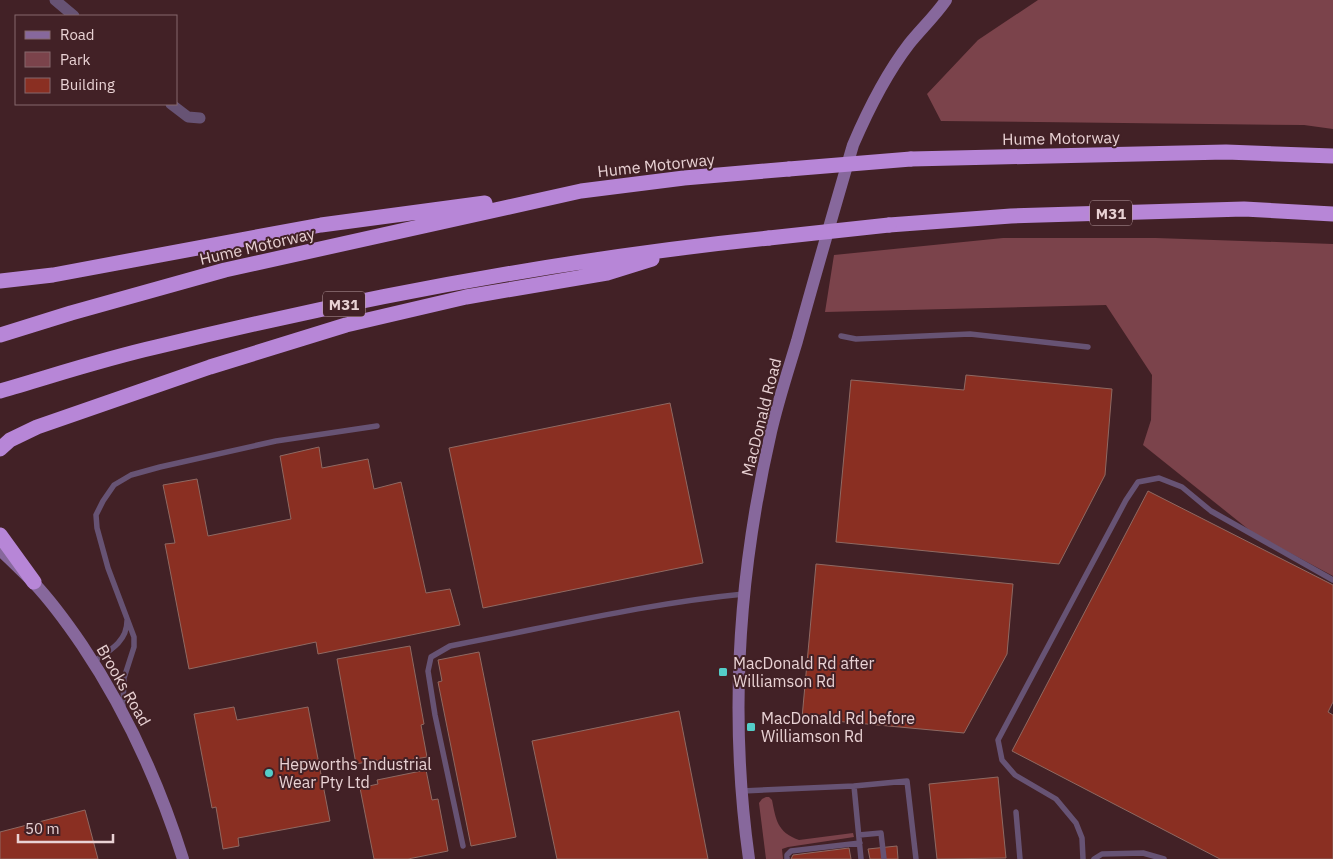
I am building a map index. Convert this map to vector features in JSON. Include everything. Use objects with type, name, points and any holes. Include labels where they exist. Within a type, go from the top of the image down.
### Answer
[{"type":"highway","name":"Hume Motorway","points":[[0,335],[225,270],[581,191],[684,178],[911,158],[1226,152],[1333,156]]},
{"type":"highway","points":[[0,281],[53,275],[321,225],[581,191]]},
{"type":"highway","name":"M31","points":[[0,391],[154,347],[386,295],[539,268],[694,246],[889,226],[1011,216],[1244,209],[1333,214]]},
{"type":"highway","points":[[0,449],[10,440],[37,427],[210,367],[346,325],[466,297],[607,273],[694,246]]},
{"type":"highway","points":[[0,535],[34,582]]},
{"type":"street","points":[[55,0],[73,15]]},
{"type":"street","name":"MacDonald Road","points":[[749,859],[741,791],[738,701],[744,594],[755,514],[771,430],[853,145],[887,76],[909,45],[946,0]]},
{"type":"street","name":"MacDonald Road","points":[[936,14],[955,0]]},
{"type":"street","points":[[172,105],[188,117],[200,118]]},
{"type":"street","name":"Brooks Road","points":[[0,550],[34,582],[62,617],[93,662],[123,714],[154,778],[183,859]]},
{"type":"lane","points":[[841,336],[856,339],[970,334],[1088,347]]},
{"type":"lane","points":[[123,714],[124,678],[135,642],[133,632],[108,568],[97,528],[96,515],[103,500],[114,485],[131,475],[160,467],[276,441],[377,426]]},
{"type":"lane","points":[[1083,859],[1082,838],[1076,823],[1056,799],[1015,774],[1002,760],[998,740],[1126,500],[1138,482],[1159,478],[1182,487],[1211,511],[1333,580]]},
{"type":"lane","points":[[462,846],[433,706],[428,671],[431,657],[443,649],[455,645],[638,610],[744,594]]},
{"type":"lane","points":[[93,662],[111,650],[124,636],[127,623],[126,614]]},
{"type":"lane","points":[[741,791],[854,786],[907,781],[916,859]]},
{"type":"lane","points":[[854,786],[861,859]]},
{"type":"lane","points":[[1016,812],[1020,859]]},
{"type":"lane","points":[[859,835],[882,833],[884,859]]},
{"type":"lane","points":[[787,859],[787,855],[791,851],[860,843]]},
{"type":"lane","points":[[1094,859],[1102,854],[1143,853],[1164,859]]},
{"type":"green space","points":[[1038,0],[1333,0],[1333,129],[1304,125],[941,121],[927,94],[978,40]]},
{"type":"green space","points":[[1003,238],[1156,238],[1333,244],[1333,576],[1253,533],[1143,445],[1151,420],[1152,375],[1106,305],[825,312],[834,255]]},
{"type":"green space","points":[[766,797],[772,800],[775,814],[782,829],[792,837],[799,840],[853,833],[854,837],[788,847],[782,849],[783,859],[766,859],[759,803]]},
{"type":"building","points":[[966,375],[1112,389],[1105,475],[1059,564],[836,542],[851,380],[964,390]]},
{"type":"building","points":[[670,403],[703,563],[483,608],[449,448]]},
{"type":"building","points":[[319,447],[322,468],[368,459],[374,489],[401,482],[426,593],[450,589],[460,625],[318,654],[316,642],[189,669],[165,544],[175,543],[163,485],[197,479],[208,536],[291,519],[280,456]]},
{"type":"building","points":[[1148,491],[1333,585],[1333,702],[1328,712],[1333,715],[1333,859],[1220,859],[1012,751]]},
{"type":"building","points":[[816,564],[1013,584],[1007,654],[964,733],[802,718]]},
{"type":"building","points":[[410,646],[424,724],[421,725],[427,757],[377,765],[377,760],[356,764],[337,659]]},
{"type":"building","points":[[479,652],[516,837],[471,846],[438,682],[442,681],[438,660]]},
{"type":"building","points":[[234,707],[237,720],[308,707],[330,821],[238,838],[239,846],[223,849],[216,807],[212,808],[194,714]]},
{"type":"building","points":[[679,711],[708,859],[557,859],[532,741]]},
{"type":"building","points":[[426,770],[432,800],[438,799],[448,851],[408,859],[374,859],[360,788],[378,784],[377,780]]},
{"type":"building","points":[[998,777],[1006,858],[937,859],[929,784]]},
{"type":"building","points":[[85,810],[98,859],[0,859],[0,832]]},
{"type":"building","points":[[897,846],[898,859],[870,859],[868,849]]},
{"type":"building","points":[[849,848],[851,859],[791,859],[793,855]]},
{"type":"place","name":"MacDonald Rd after Williamson Rd","points":[[723,672]]},
{"type":"place","name":"MacDonald Rd before Williamson Rd","points":[[751,727]]},
{"type":"place","name":"Hepworths Industrial Wear Pty Ltd","points":[[269,773]]}]
